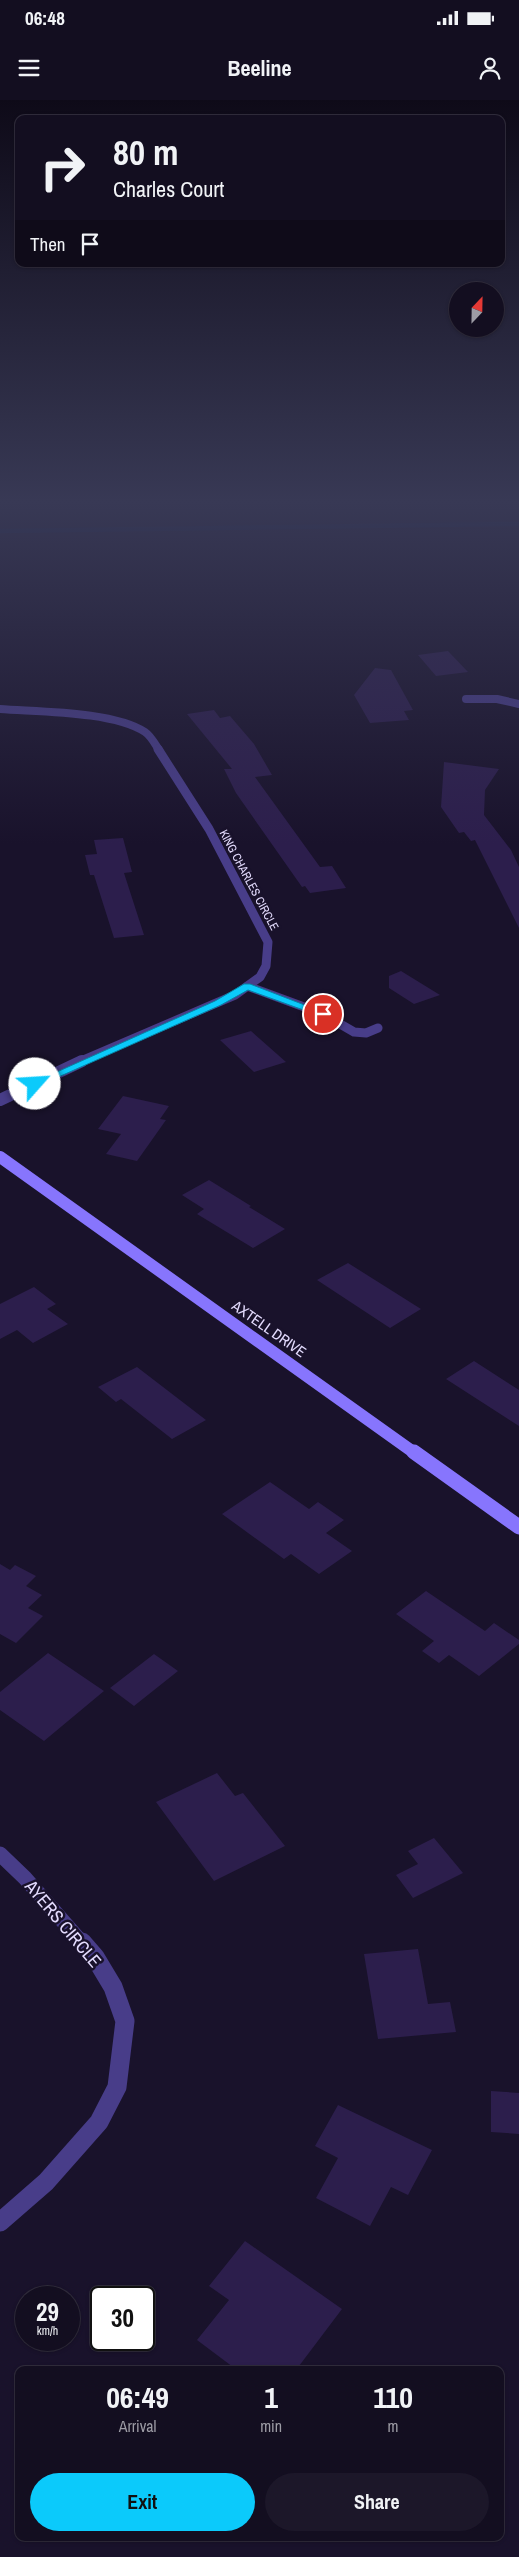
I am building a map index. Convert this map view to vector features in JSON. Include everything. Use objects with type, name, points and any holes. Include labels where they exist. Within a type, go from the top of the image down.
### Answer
[{"type":"street","points":[[466,699],[497,700],[519,704]]},
{"type":"street","name":"KING CHARLES CIRCLE","points":[[0,709],[97,717],[133,726],[146,733],[154,741],[209,829],[268,942],[266,966],[260,977],[247,986],[218,1003],[64,1069],[0,1100]]},
{"type":"street","points":[[247,986],[323,1014],[354,1032],[366,1033],[378,1028]]},
{"type":"street","name":"AXTELL DRIVE","points":[[0,1157],[519,1527]]},
{"type":"street","name":"AYERS CIRCLE","points":[[0,1854],[25,1878],[95,1957],[113,1987],[125,2020],[116,2087],[99,2122],[71,2151],[46,2182],[0,2222]]},
{"type":"building","points":[[448,651],[468,672],[436,676],[418,655]]},
{"type":"building","points":[[375,668],[391,670],[413,710],[404,711],[409,720],[370,723],[354,695]]},
{"type":"building","points":[[214,710],[220,718],[230,716],[254,744],[272,775],[255,777],[320,867],[332,866],[346,888],[310,893],[305,886],[302,887],[236,793],[224,769],[232,769],[187,714]]},
{"type":"building","points":[[444,762],[499,769],[485,790],[484,815],[511,850],[519,867],[519,928],[475,840],[471,841],[464,832],[459,833],[441,807]]},
{"type":"building","points":[[123,838],[132,872],[124,873],[144,935],[114,938],[94,875],[90,875],[85,855],[97,854],[94,840]]},
{"type":"building","points":[[401,971],[440,995],[414,1004],[389,988],[389,976]]},
{"type":"building","points":[[251,1031],[286,1062],[254,1072],[220,1040]]},
{"type":"building","points":[[123,1096],[169,1106],[160,1119],[166,1120],[137,1161],[106,1154],[121,1134],[98,1129]]},
{"type":"building","points":[[209,1180],[285,1229],[253,1248],[197,1214],[204,1209],[182,1195]]},
{"type":"building","points":[[348,1263],[421,1309],[390,1328],[317,1280]]},
{"type":"building","points":[[34,1287],[56,1304],[47,1309],[68,1324],[33,1343],[17,1330],[0,1339],[0,1304]]},
{"type":"building","points":[[474,1361],[519,1390],[519,1426],[446,1379]]},
{"type":"building","points":[[137,1367],[206,1420],[172,1439],[121,1399],[116,1402],[98,1387]]},
{"type":"building","points":[[270,1482],[309,1509],[318,1502],[344,1520],[326,1533],[352,1551],[319,1574],[291,1554],[284,1559],[222,1514]]},
{"type":"building","points":[[0,1564],[10,1570],[15,1565],[36,1576],[26,1586],[42,1595],[28,1608],[43,1616],[16,1643],[0,1634]]},
{"type":"building","points":[[426,1591],[485,1631],[494,1623],[519,1640],[519,1644],[479,1676],[449,1655],[439,1663],[422,1651],[434,1641],[396,1614]]},
{"type":"building","points":[[48,1653],[104,1691],[44,1741],[0,1710],[0,1692]]},
{"type":"building","points":[[154,1654],[178,1671],[134,1706],[110,1688]]},
{"type":"building","points":[[217,1773],[235,1796],[243,1793],[285,1846],[214,1881],[156,1802]]},
{"type":"building","points":[[434,1838],[463,1873],[413,1898],[396,1875],[418,1864],[408,1851]]},
{"type":"building","points":[[418,1949],[428,2004],[450,2002],[456,2032],[378,2039],[364,1954]]},
{"type":"building","points":[[491,2091],[519,2093],[519,2134],[491,2132]]},
{"type":"building","points":[[338,2105],[432,2150],[408,2195],[391,2187],[370,2226],[316,2198],[338,2158],[315,2146]]},
{"type":"building","points":[[245,2241],[342,2309],[299,2366],[232,2366],[197,2340],[229,2300],[209,2286]]},
{"type":"route","points":[[35,1084],[64,1069],[218,1003],[235,995],[247,986],[323,1014]]}]
